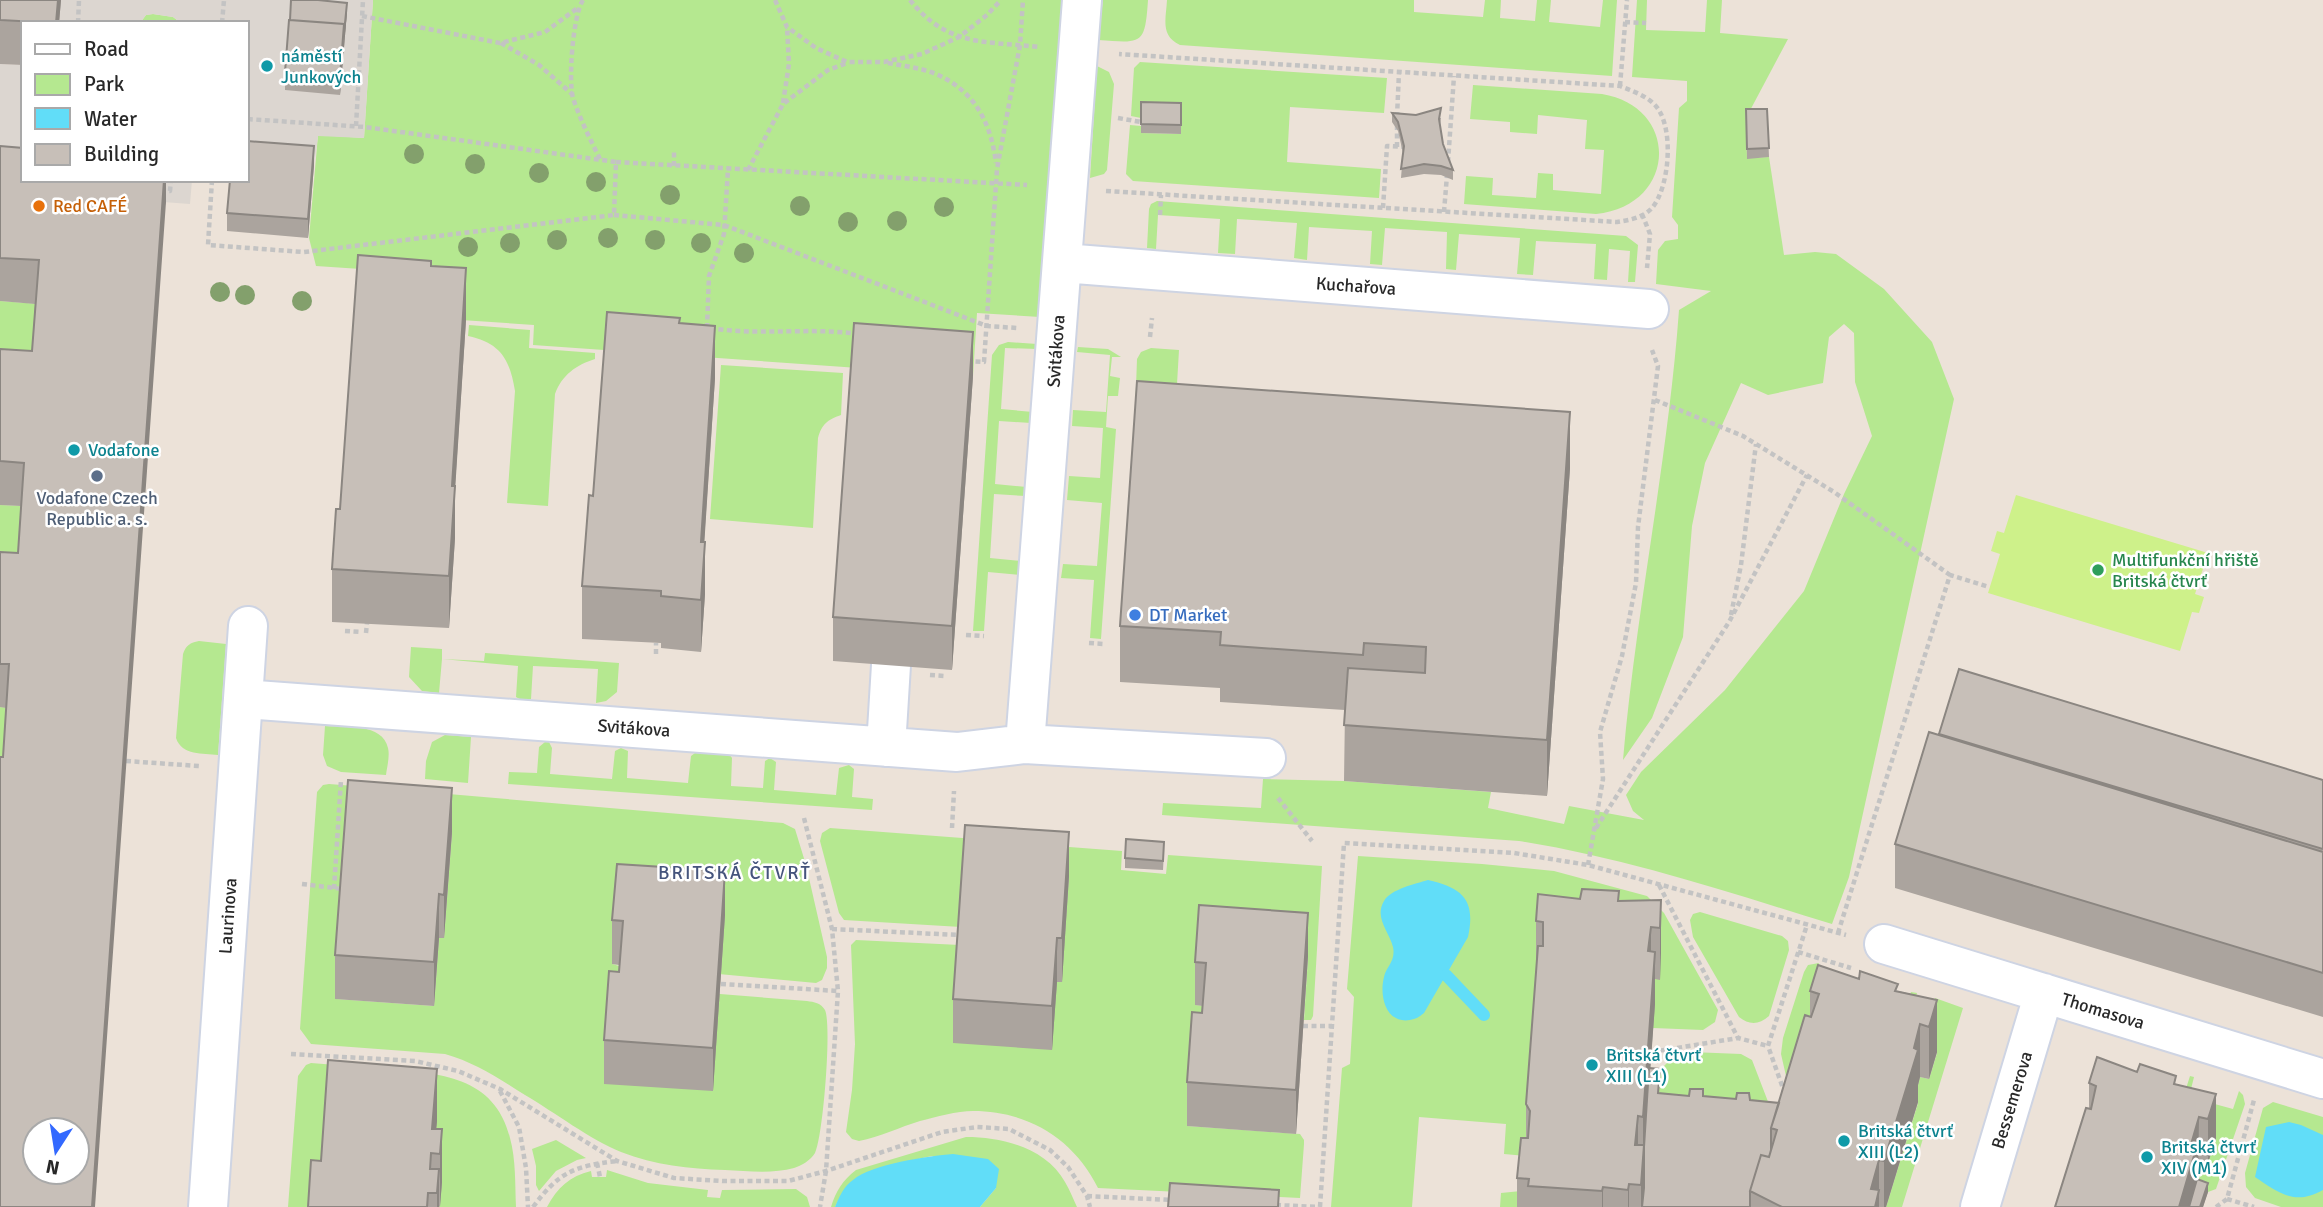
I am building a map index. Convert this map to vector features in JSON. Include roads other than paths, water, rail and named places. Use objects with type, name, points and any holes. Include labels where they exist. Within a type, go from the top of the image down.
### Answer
[{"type":"street","name":"Svitákova","points":[[1025,744],[1082,0]]},
{"type":"street","name":"Kuchařova","points":[[1063,262],[1649,309]]},
{"type":"street","name":"Laurinova","points":[[208,1207],[248,626]]},
{"type":"street","points":[[886,747],[891,665]]},
{"type":"street","name":"Svitákova","points":[[243,699],[957,752],[1025,744],[1266,758]]},
{"type":"street","name":"Thomasova","points":[[1873,958],[2044,993],[2323,1079]]},
{"type":"street","name":"Bessemerova","points":[[1980,1207],[2044,993]]},
{"type":"water","points":[[1428,880],[1450,887],[1464,898],[1470,914],[1468,937],[1424,1013],[1414,1019],[1402,1020],[1390,1013],[1384,1000],[1384,977],[1394,952],[1381,919],[1381,907],[1392,893]]},
{"type":"water","points":[[2289,1122],[2323,1135],[2323,1190],[2313,1195],[2288,1196],[2255,1177],[2266,1127]]},
{"type":"water","points":[[953,1154],[988,1159],[999,1169],[996,1188],[980,1207],[835,1207],[847,1185],[873,1169]]},
{"type":"waterway","points":[[1446,975],[1484,1015]]},
{"type":"place","name":"náměstí Junkových","points":[[267,66]]},
{"type":"place","name":"Red CAFÉ","points":[[39,206]]},
{"type":"place","name":"Vodafone","points":[[74,450]]},
{"type":"place","name":"Vodafone Czech Republic a. s.","points":[[97,476]]},
{"type":"place","name":"Multifunkční hřiště Britská čtvrť","points":[[2098,570]]},
{"type":"place","name":"DT Market","points":[[1135,615]]},
{"type":"place","name":"Britská čtvrť XIII (L1)","points":[[1592,1065]]},
{"type":"place","name":"Britská čtvrť XIII (L2)","points":[[1844,1141]]},
{"type":"place","name":"Britská čtvrť XIV (M1)","points":[[2147,1157]]},
{"type":"district","name":"BRITSKÁ ČTVRŤ","points":[[735,872]]}]
